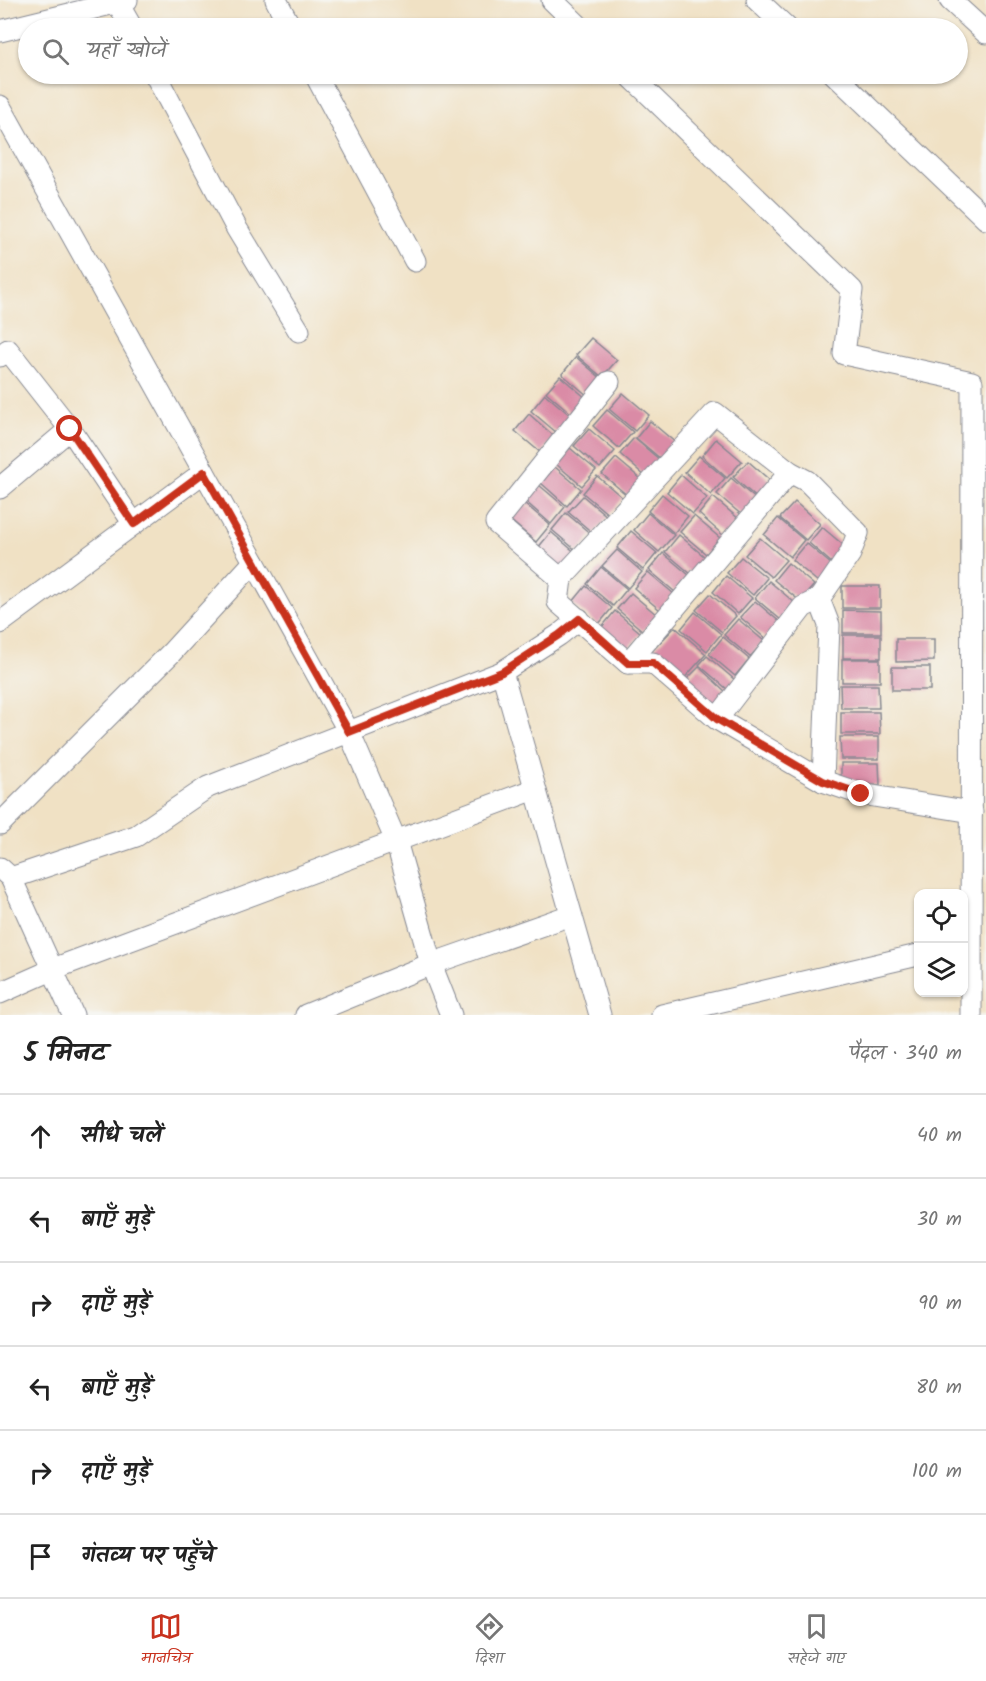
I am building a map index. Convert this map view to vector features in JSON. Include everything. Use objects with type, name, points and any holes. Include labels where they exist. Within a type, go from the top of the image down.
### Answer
[{"type":"street","points":[[276,0],[286,18]]},
{"type":"street","points":[[552,0],[571,18]]},
{"type":"street","points":[[757,0],[776,18]]},
{"type":"street","points":[[950,0],[986,33]]},
{"type":"street","points":[[53,18],[122,1],[128,18]]},
{"type":"street","points":[[0,31],[18,27]]},
{"type":"street","points":[[160,84],[237,229],[299,331]]},
{"type":"street","points":[[320,84],[415,261]]},
{"type":"street","points":[[638,84],[852,290],[844,354],[979,378],[979,752],[972,812],[967,943]]},
{"type":"street","points":[[844,84],[986,219]]},
{"type":"street","points":[[0,106],[349,732],[396,841],[431,964],[451,1015]]},
{"type":"street","points":[[0,356],[8,350],[70,429],[134,524]]},
{"type":"street","points":[[561,579],[496,523],[609,382]]},
{"type":"street","points":[[717,719],[803,608],[819,599],[849,554],[858,533],[807,482],[790,472],[715,413],[561,579],[558,602],[628,663],[653,663],[717,719],[823,781],[861,794],[972,812]]},
{"type":"street","points":[[0,489],[70,429]]},
{"type":"street","points":[[0,623],[204,472]]},
{"type":"street","points":[[628,663],[790,472]]},
{"type":"street","points":[[0,824],[171,653],[254,562]]},
{"type":"street","points":[[819,599],[829,625],[823,781]]},
{"type":"street","points":[[73,1015],[6,873],[136,836],[208,787],[502,672],[559,635],[579,619]]},
{"type":"street","points":[[502,672],[600,1015]]},
{"type":"street","points":[[979,752],[986,730]]},
{"type":"street","points":[[0,993],[52,970],[536,789]]},
{"type":"street","points":[[306,1015],[431,964],[571,915]]},
{"type":"street","points":[[662,1015],[914,956]]},
{"type":"street","points":[[968,962],[971,1015]]},
{"type":"building","points":[[591,338],[617,360],[602,377],[576,355]]},
{"type":"building","points":[[576,357],[602,379],[588,396],[562,374]]},
{"type":"building","points":[[560,376],[586,398],[572,414],[546,392]]},
{"type":"building","points":[[623,393],[649,415],[635,431],[609,409]]},
{"type":"building","points":[[545,394],[571,416],[557,433],[531,411]]},
{"type":"building","points":[[607,410],[633,432],[619,448],[593,426]]},
{"type":"building","points":[[529,414],[555,437],[541,453],[515,431]]},
{"type":"building","points":[[650,421],[677,444],[662,460],[636,438]]},
{"type":"building","points":[[589,429],[615,451],[600,468],[574,446]]},
{"type":"building","points":[[634,438],[660,460],[646,477],[620,454]]},
{"type":"building","points":[[716,439],[742,461],[727,478],[702,456]]},
{"type":"building","points":[[570,448],[596,470],[582,486],[556,464]]},
{"type":"building","points":[[699,456],[725,478],[711,495],[685,472]]},
{"type":"building","points":[[616,458],[642,480],[628,496],[602,474]]},
{"type":"building","points":[[748,461],[773,483],[759,500],[733,477]]},
{"type":"building","points":[[555,467],[581,489],[567,506],[541,483]]},
{"type":"building","points":[[681,475],[707,498],[693,514],[667,492]]},
{"type":"building","points":[[597,476],[623,498],[609,515],[583,493]]},
{"type":"building","points":[[731,478],[757,500],[743,516],[717,494]]},
{"type":"building","points":[[539,485],[565,507],[551,524],[525,501]]},
{"type":"building","points":[[662,494],[688,516],[674,533],[648,511]]},
{"type":"building","points":[[583,496],[608,517],[594,534],[568,512]]},
{"type":"building","points":[[713,497],[739,519],[724,536],[699,514]]},
{"type":"building","points":[[795,502],[820,524],[806,540],[780,518]]},
{"type":"building","points":[[524,503],[550,525],[536,542],[510,520]]},
{"type":"building","points":[[566,513],[592,535],[578,552],[552,530]]},
{"type":"building","points":[[648,513],[674,535],[659,552],[634,530]]},
{"type":"building","points":[[694,516],[720,538],[706,554],[680,532]]},
{"type":"building","points":[[778,518],[804,540],[790,557],[764,535]]},
{"type":"building","points":[[822,527],[848,549],[834,565],[809,543]]},
{"type":"building","points":[[631,531],[657,553],[643,570],[617,548]]},
{"type":"building","points":[[551,532],[577,554],[563,571],[537,549]]},
{"type":"building","points":[[679,535],[705,557],[691,574],[665,552]]},
{"type":"building","points":[[760,538],[786,560],[771,577],[745,555]]},
{"type":"building","points":[[806,543],[832,565],[818,582],[792,560]]},
{"type":"building","points":[[617,550],[642,572],[628,588],[602,566]]},
{"type":"building","points":[[663,553],[689,575],[675,592],[649,570]]},
{"type":"building","points":[[741,557],[767,578],[753,595],[727,573]]},
{"type":"building","points":[[788,563],[814,585],[800,601],[774,580]]},
{"type":"building","points":[[601,567],[627,589],[613,606],[587,584]]},
{"type":"building","points":[[648,572],[674,594],[660,610],[634,588]]},
{"type":"building","points":[[726,576],[752,598],[738,614],[713,592]]},
{"type":"building","points":[[769,581],[795,603],[781,620],[755,598]]},
{"type":"building","points":[[586,586],[612,608],[598,625],[572,603]]},
{"type":"building","points":[[842,586],[880,586],[880,608],[842,608]]},
{"type":"building","points":[[631,593],[657,615],[643,631],[617,609]]},
{"type":"building","points":[[710,594],[736,616],[722,632],[696,610]]},
{"type":"building","points":[[755,601],[781,623],[766,639],[740,617]]},
{"type":"building","points":[[843,610],[881,611],[881,633],[843,633]]},
{"type":"building","points":[[615,611],[641,633],[627,650],[601,628]]},
{"type":"building","points":[[695,612],[721,634],[707,651],[681,629]]},
{"type":"building","points":[[738,619],[764,641],[750,657],[724,635]]},
{"type":"building","points":[[675,627],[706,654],[680,683],[650,653]]},
{"type":"building","points":[[843,635],[881,635],[881,658],[843,658]]},
{"type":"building","points":[[723,637],[749,659],[735,676],[709,654]]},
{"type":"building","points":[[896,639],[934,639],[934,661],[896,662]]},
{"type":"building","points":[[707,656],[735,680],[727,689],[699,665]]},
{"type":"building","points":[[842,659],[880,659],[880,682],[842,682]]},
{"type":"building","points":[[699,667],[726,692],[715,706],[682,684]]},
{"type":"building","points":[[892,667],[930,667],[930,690],[892,690]]},
{"type":"building","points":[[840,685],[878,685],[879,708],[841,708]]},
{"type":"building","points":[[841,712],[879,712],[880,734],[841,734]]},
{"type":"building","points":[[840,737],[879,737],[879,759],[841,759]]},
{"type":"building","points":[[841,763],[879,763],[880,785],[841,786]]},
{"type":"route","points":[[70,429],[134,524],[204,472],[349,732],[502,672],[559,635],[579,619],[628,663],[653,663],[717,719],[823,781],[861,794]]}]
